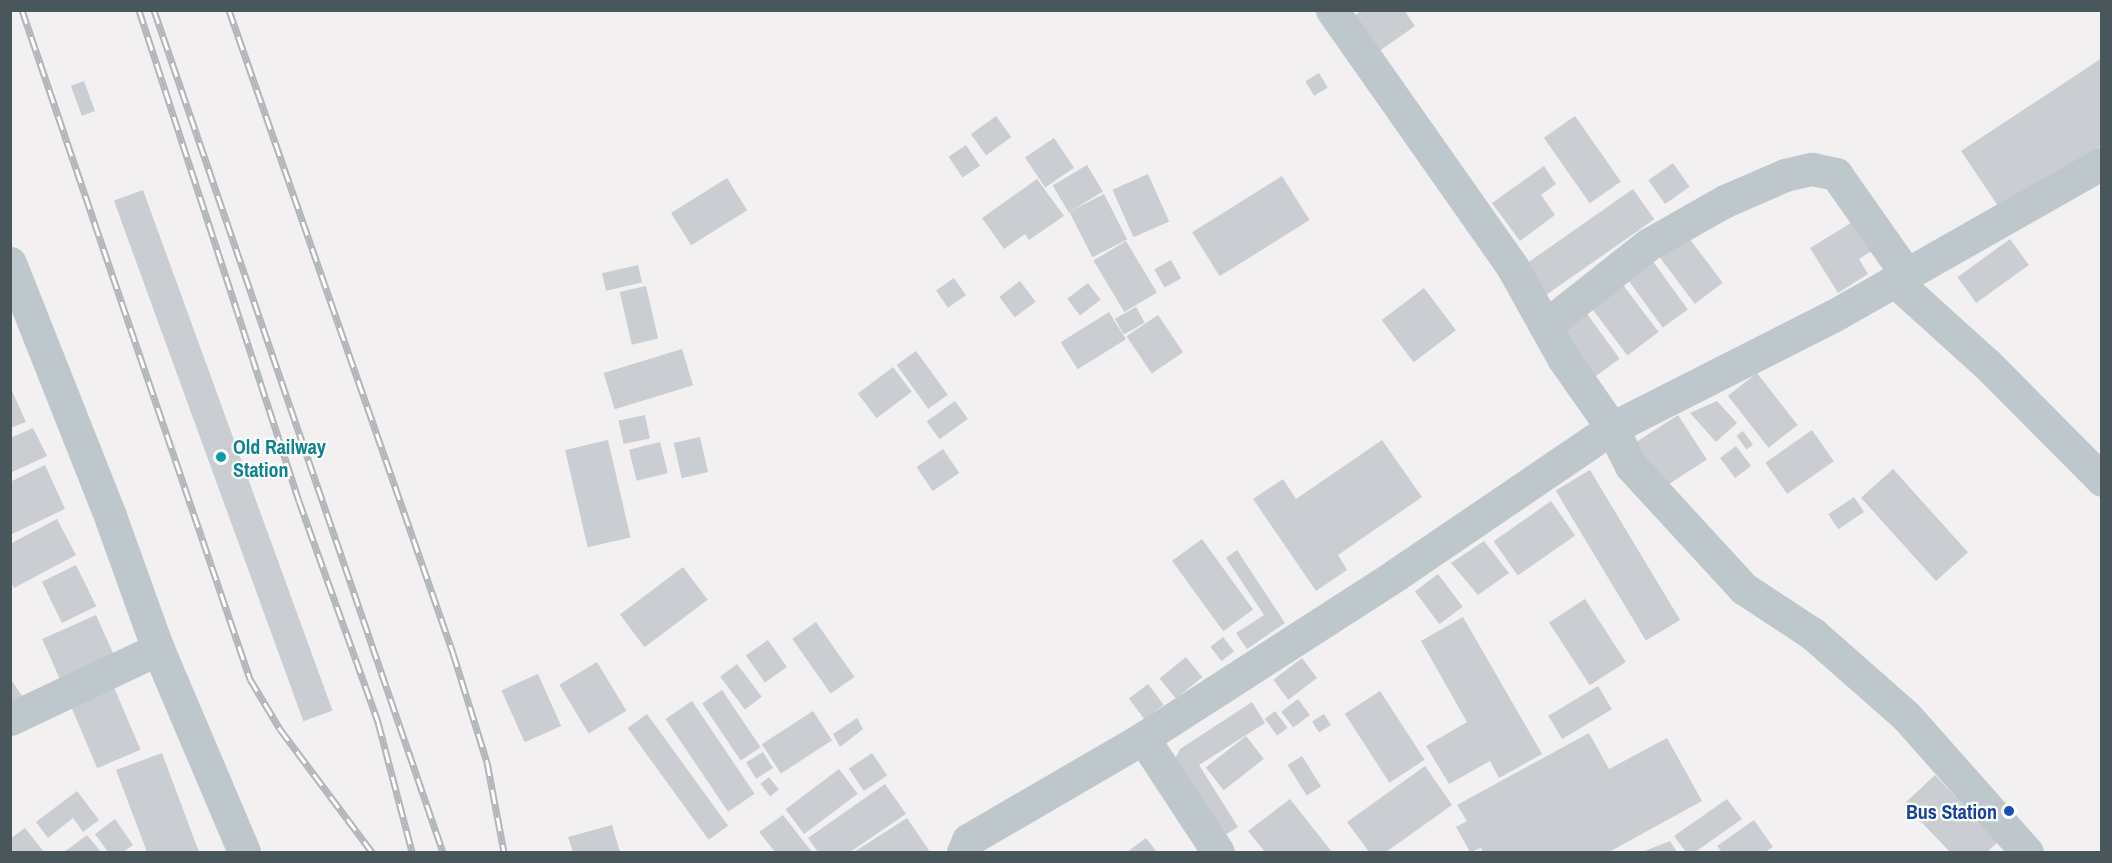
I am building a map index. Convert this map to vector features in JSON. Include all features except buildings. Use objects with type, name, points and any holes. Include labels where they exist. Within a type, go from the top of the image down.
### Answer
[{"type":"street","points":[[1332,10],[1513,268],[1563,358],[1612,428],[1630,466],[1743,588],[1813,634],[1907,717],[2027,852]]},
{"type":"street","points":[[963,852],[968,840],[1143,738],[1397,574],[1612,428],[1833,316],[2102,163]]},
{"type":"street","points":[[1545,326],[1649,244],[1725,201],[1785,176],[1812,169],[1836,174],[1901,278],[2102,480]]},
{"type":"street","points":[[10,263],[110,516],[158,649],[244,852]]},
{"type":"street","points":[[10,718],[158,649]]},
{"type":"street","points":[[1143,738],[1218,852]]},
{"type":"railway","points":[[22,10],[250,679],[280,729],[372,852]]},
{"type":"railway","points":[[139,10],[299,501],[378,722],[412,852]]},
{"type":"railway","points":[[154,10],[443,852]]},
{"type":"railway","points":[[229,10],[453,653],[487,762],[504,852]]},
{"type":"place","name":"Old Railway Station","points":[[221,457]]},
{"type":"place","name":"Bus Station","points":[[2009,811]]}]
